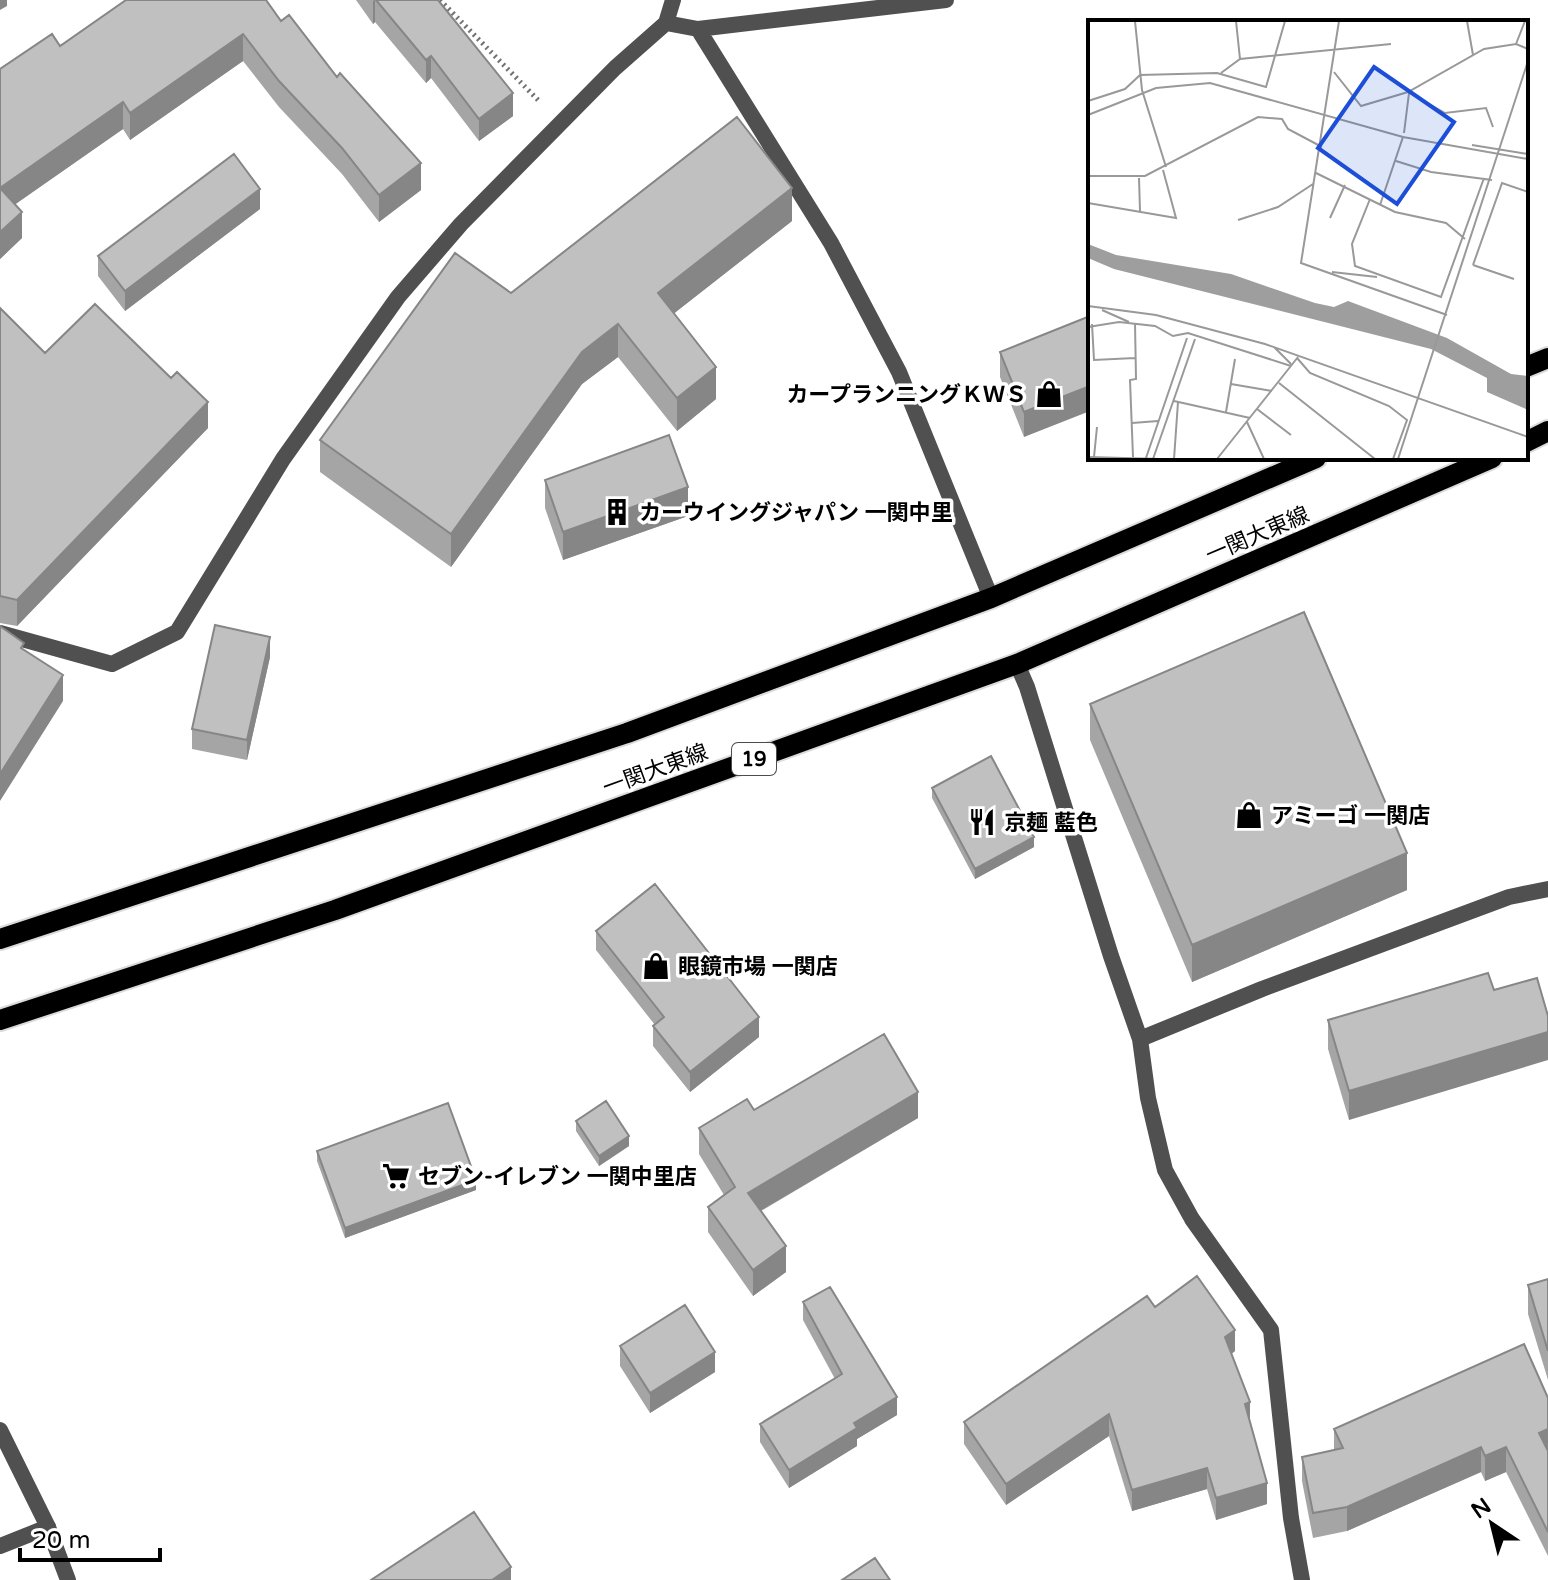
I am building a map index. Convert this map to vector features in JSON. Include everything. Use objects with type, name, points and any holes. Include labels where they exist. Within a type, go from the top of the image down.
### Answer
[{"type":"main road","points":[[1528,366],[1548,358]]},
{"type":"main road","points":[[1528,441],[1548,431]]},
{"type":"main road","name":"一関大東線","points":[[0,939],[627,733],[991,598],[1311,460]]},
{"type":"main road","name":"一関大東線","points":[[0,1020],[335,910],[1017,664],[1487,460]]},
{"type":"street","points":[[0,633],[112,664],[177,632],[283,459],[398,297],[461,224],[615,68],[666,23],[673,0]]},
{"type":"street","points":[[666,23],[698,29],[946,0]]},
{"type":"street","points":[[698,29],[831,243],[899,372],[991,598]]},
{"type":"street","points":[[1017,664],[1140,1039],[1148,1098],[1165,1170],[1192,1219],[1271,1330],[1291,1518],[1302,1580]]},
{"type":"street","points":[[1140,1039],[1262,989],[1509,897],[1548,889]]},
{"type":"street","points":[[0,1430],[48,1527],[68,1580]]},
{"type":"street","points":[[0,1546],[48,1527]]},
{"type":"path","points":[[440,0],[562,125]]},
{"type":"building","points":[[126,0],[266,0],[281,21],[289,15],[337,77],[340,73],[421,163],[379,195],[342,148],[279,81],[243,34],[130,113],[123,102],[0,188],[0,69],[52,34],[60,46]]},
{"type":"building","points":[[376,0],[438,0],[513,93],[479,119],[431,56],[426,60]]},
{"type":"building","points":[[737,117],[792,188],[658,293],[716,367],[677,398],[618,324],[582,352],[451,534],[320,440],[455,253],[511,293]]},
{"type":"building","points":[[234,154],[260,189],[125,291],[98,256]]},
{"type":"building","points":[[0,188],[22,212],[0,232]]},
{"type":"building","points":[[95,304],[171,378],[177,372],[208,402],[17,600],[0,596],[0,308],[45,353]]},
{"type":"building","points":[[1088,317],[1088,387],[1024,412],[1000,352]]},
{"type":"building","points":[[669,435],[688,487],[563,532],[545,480]]},
{"type":"building","name":"アミーゴ 一関店","points":[[1304,612],[1407,853],[1192,945],[1090,704]]},
{"type":"building","points":[[215,625],[270,637],[247,740],[192,729]]},
{"type":"building","points":[[0,626],[24,643],[21,648],[63,675],[0,774]]},
{"type":"building","points":[[991,756],[1034,837],[975,869],[932,788]]},
{"type":"building","points":[[655,884],[759,1017],[690,1072],[653,1026],[664,1017],[596,931]]},
{"type":"building","points":[[1488,973],[1494,990],[1537,978],[1548,1016],[1548,1032],[1349,1091],[1328,1020]]},
{"type":"building","points":[[884,1034],[918,1092],[748,1193],[786,1246],[753,1270],[708,1207],[735,1187],[699,1128],[747,1099],[754,1110]]},
{"type":"building","points":[[606,1101],[629,1136],[599,1156],[576,1121]]},
{"type":"building","name":"セブン-イレブン 一関中里店","points":[[448,1103],[476,1180],[345,1228],[317,1151]]},
{"type":"building","points":[[1197,1276],[1235,1330],[1225,1337],[1250,1402],[1245,1404],[1267,1483],[1216,1498],[1207,1468],[1132,1490],[1109,1414],[1006,1484],[964,1422],[1147,1296],[1155,1307]]},
{"type":"building","points":[[1548,1279],[1548,1351],[1528,1285]]},
{"type":"building","points":[[830,1287],[897,1397],[854,1423],[857,1428],[789,1470],[760,1424],[842,1374],[803,1302]]},
{"type":"building","points":[[685,1305],[715,1352],[650,1393],[620,1346]]},
{"type":"building","points":[[1524,1344],[1548,1398],[1548,1429],[1539,1433],[1548,1451],[1548,1532],[1506,1447],[1485,1456],[1481,1447],[1347,1507],[1313,1513],[1302,1457],[1343,1448],[1334,1429]]},
{"type":"building","points":[[474,1512],[511,1567],[492,1580],[371,1580]]},
{"type":"building","points":[[875,1558],[890,1580],[842,1580]]},
{"type":"place","name":"カープランニングＫＷＳ","points":[[1049,394]]},
{"type":"place","name":"カーウイングジャパン 一関中里","points":[[617,512]]},
{"type":"place","name":"アミーゴ 一関店","points":[[1249,815]]},
{"type":"place","name":"京麺 藍色","points":[[982,822]]},
{"type":"place","name":"眼鏡市場 一関店","points":[[656,966]]},
{"type":"place","name":"セブン-イレブン 一関中里店","points":[[396,1176]]}]
